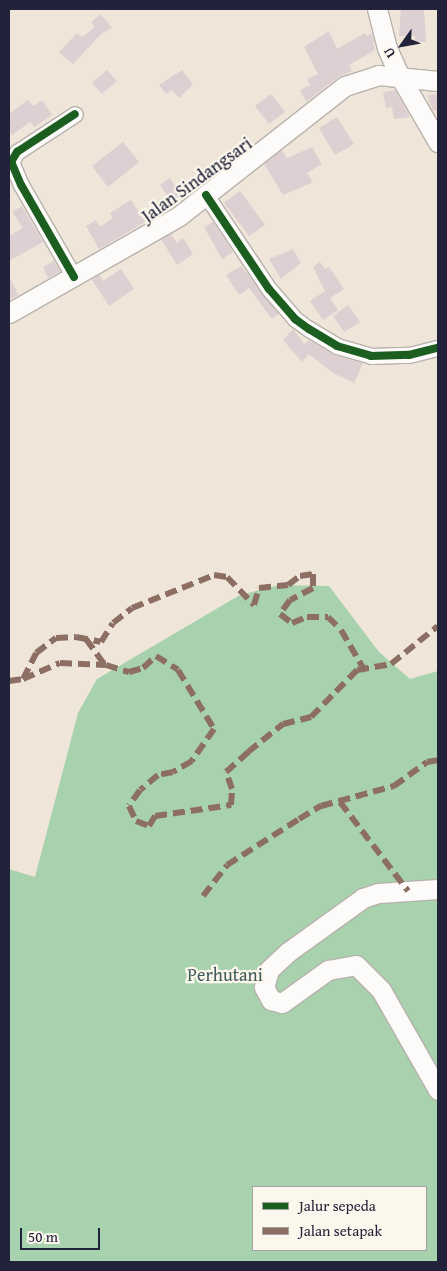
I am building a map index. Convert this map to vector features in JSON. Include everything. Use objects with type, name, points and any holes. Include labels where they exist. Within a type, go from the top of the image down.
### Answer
[{"type":"main road","points":[[377,9],[387,48],[399,75],[438,142]]},
{"type":"main road","points":[[345,86],[374,65],[387,48]]},
{"type":"main road","name":"Jalan Sindangsari","points":[[9,313],[154,231],[206,195],[345,86],[363,78],[399,75],[438,81]]},
{"type":"main road","points":[[438,889],[378,893],[364,898],[288,952],[269,970],[264,987],[271,1000],[282,1002],[328,970],[356,965],[368,974],[381,990],[438,1090]]},
{"type":"street","points":[[74,276],[17,178],[11,162],[17,152],[75,114]]},
{"type":"street","points":[[206,195],[275,296],[295,319],[315,333],[337,346],[372,356],[409,355],[438,348]]},
{"type":"green space","name":"Perhutani","points":[[279,585],[329,586],[379,652],[410,679],[438,671],[438,1262],[9,1262],[9,869],[35,877],[78,713],[97,679],[240,595]]},
{"type":"building","points":[[401,9],[424,9],[426,42],[415,42],[415,36],[399,36]]},
{"type":"building","points":[[101,14],[112,28],[101,34],[73,64],[59,52],[77,33],[82,37],[95,27],[91,22]]},
{"type":"building","points":[[329,31],[337,49],[365,33],[367,36],[372,33],[375,50],[349,65],[352,71],[338,77],[306,102],[300,90],[310,85],[307,79],[318,74],[304,47]]},
{"type":"building","points":[[107,70],[117,81],[102,94],[92,83]]},
{"type":"building","points":[[182,70],[193,84],[179,98],[172,90],[166,94],[159,85]]},
{"type":"building","points":[[395,90],[410,117],[394,119],[392,107],[386,108],[383,92]]},
{"type":"building","points":[[271,94],[285,112],[269,124],[255,106]]},
{"type":"building","points":[[438,94],[438,110],[433,111],[427,95]]},
{"type":"building","points":[[28,100],[33,106],[42,100],[52,115],[34,127],[30,122],[12,135],[9,131],[9,114]]},
{"type":"building","points":[[337,117],[354,144],[335,155],[319,128]]},
{"type":"building","points":[[123,142],[139,162],[108,187],[92,166]]},
{"type":"building","points":[[312,147],[322,164],[307,173],[313,182],[283,195],[264,164],[282,150],[287,158]]},
{"type":"building","points":[[170,178],[175,186],[186,179],[193,190],[171,201],[160,185]]},
{"type":"building","points":[[240,191],[265,225],[249,236],[224,203]]},
{"type":"building","points":[[131,200],[145,222],[99,249],[86,226],[96,220],[100,227],[113,218],[110,213]]},
{"type":"building","points":[[22,206],[43,242],[9,261],[9,236],[23,228],[12,212]]},
{"type":"building","points":[[213,222],[233,252],[222,259],[204,227]]},
{"type":"building","points":[[171,234],[177,243],[183,238],[193,254],[177,265],[161,239]]},
{"type":"building","points":[[293,249],[301,263],[281,279],[269,259]]},
{"type":"building","points":[[54,261],[60,271],[48,278],[43,267]]},
{"type":"building","points":[[320,262],[325,269],[329,267],[344,289],[330,298],[338,310],[323,320],[310,301],[325,291],[313,267]]},
{"type":"building","points":[[241,266],[279,314],[272,319],[249,288],[239,295],[226,275]]},
{"type":"building","points":[[121,269],[134,289],[109,306],[92,280],[99,275],[103,281]]},
{"type":"building","points":[[9,275],[18,295],[9,300]]},
{"type":"building","points":[[348,305],[360,322],[344,332],[333,316]]},
{"type":"building","points":[[293,329],[304,344],[309,340],[334,355],[363,363],[354,383],[333,373],[309,354],[302,362],[283,340]]},
{"type":"marked path","points":[[23,679],[36,653],[56,638],[76,637],[101,642],[113,623],[132,608],[214,575],[227,577],[254,605],[259,588],[288,585],[300,576],[313,574],[313,588],[290,600],[280,614],[292,623],[307,617],[328,617],[341,630],[365,671]]},
{"type":"marked path","points":[[9,681],[23,679],[60,663],[106,665],[129,672],[143,668],[156,656],[178,670],[214,729],[192,761],[173,772],[158,775],[140,790],[129,806],[136,821],[149,826],[155,816],[231,805],[232,789],[226,772],[248,752],[283,724],[311,717],[357,670],[391,664],[438,626]]},
{"type":"marked path","points":[[86,639],[105,665]]},
{"type":"marked path","points":[[203,896],[227,865],[321,806],[394,786],[427,762],[438,760]]},
{"type":"marked path","points":[[340,802],[408,891]]},
{"type":"cycle path","points":[[74,277],[21,185],[11,162],[17,152],[75,114]]},
{"type":"cycle path","points":[[206,195],[269,289],[295,319],[309,329],[337,346],[371,356],[409,355],[438,348]]}]
